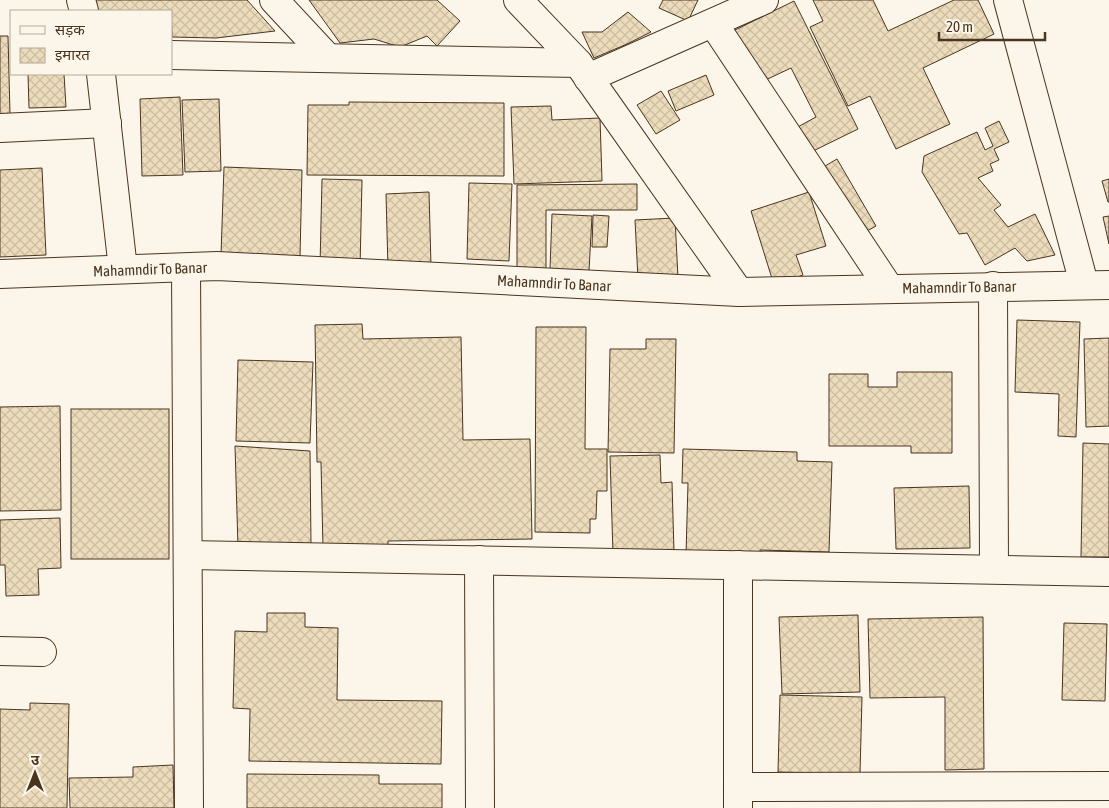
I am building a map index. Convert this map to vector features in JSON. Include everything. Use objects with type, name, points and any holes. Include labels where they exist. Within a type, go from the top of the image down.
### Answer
[{"type":"street","points":[[274,0],[328,58]]},
{"type":"street","points":[[518,0],[583,71],[739,292]]},
{"type":"street","points":[[172,55],[328,58],[583,71],[713,23],[764,0]]},
{"type":"street","points":[[1008,0],[1097,284]]},
{"type":"street","points":[[713,23],[889,288]]},
{"type":"street","points":[[101,75],[123,269]]},
{"type":"street","points":[[0,128],[107,123]]},
{"type":"street","name":"Mahamndir To Banar","points":[[0,274],[217,266],[739,292],[1097,284]]},
{"type":"street","points":[[186,268],[189,808]]},
{"type":"street","points":[[993,286],[994,569]]},
{"type":"street","points":[[188,555],[1109,572]]},
{"type":"street","points":[[479,560],[480,808]]},
{"type":"street","points":[[738,565],[738,797],[1109,786]]},
{"type":"street","points":[[0,651],[42,652]]},
{"type":"building","points":[[90,0],[247,0],[275,31],[216,38],[172,37],[172,10],[98,10],[88,2]]},
{"type":"building","points":[[309,0],[437,0],[460,21],[437,46],[427,36],[400,47],[374,39],[340,43]]},
{"type":"building","points":[[663,0],[698,0],[688,21],[659,8]]},
{"type":"building","points":[[813,0],[873,0],[888,31],[954,0],[978,0],[994,34],[923,68],[950,124],[896,149],[870,96],[848,106],[810,27],[823,21]]},
{"type":"building","points":[[794,1],[858,129],[807,154],[794,129],[816,117],[791,68],[757,84],[731,32]]},
{"type":"building","points":[[628,12],[651,32],[594,58],[582,32],[602,32]]},
{"type":"building","points":[[0,36],[8,36],[10,114],[0,115]]},
{"type":"building","points":[[28,75],[64,75],[66,107],[29,108]]},
{"type":"building","points":[[706,75],[714,95],[676,111],[668,91]]},
{"type":"building","points":[[661,91],[680,120],[656,134],[637,105]]},
{"type":"building","points":[[180,97],[183,175],[142,176],[140,99]]},
{"type":"building","points":[[219,99],[221,171],[185,172],[182,100]]},
{"type":"building","points":[[349,102],[504,103],[504,176],[307,175],[308,105],[349,105]]},
{"type":"building","points":[[551,106],[552,120],[600,118],[602,181],[514,184],[511,107]]},
{"type":"building","points":[[999,121],[1009,142],[994,149],[999,160],[990,164],[993,171],[978,178],[1001,205],[994,210],[1008,227],[1035,214],[1055,255],[1027,261],[1015,248],[985,265],[967,233],[959,234],[922,172],[924,156],[977,132],[985,150],[993,146],[985,128]]},
{"type":"building","points":[[837,159],[876,226],[860,235],[820,169]]},
{"type":"building","points":[[224,167],[302,170],[300,257],[221,255]]},
{"type":"building","points":[[42,168],[46,255],[0,257],[0,170]]},
{"type":"building","points":[[322,179],[362,180],[360,268],[320,267]]},
{"type":"building","points":[[1109,179],[1109,202],[1108,202],[1102,181]]},
{"type":"building","points":[[469,183],[512,184],[509,261],[467,259]]},
{"type":"building","points":[[637,184],[637,210],[546,210],[546,272],[517,272],[517,185]]},
{"type":"building","points":[[429,192],[431,266],[388,268],[386,194]]},
{"type":"building","points":[[809,192],[826,246],[796,255],[803,275],[774,285],[751,211]]},
{"type":"building","points":[[552,214],[592,216],[589,271],[550,269]]},
{"type":"building","points":[[593,215],[609,216],[607,247],[592,247]]},
{"type":"building","points":[[1109,216],[1109,244],[1103,217]]},
{"type":"building","points":[[675,218],[678,278],[638,279],[635,220]]},
{"type":"building","points":[[1017,320],[1080,322],[1076,437],[1058,436],[1059,394],[1015,392]]},
{"type":"building","points":[[362,324],[363,339],[461,337],[463,440],[530,439],[532,539],[388,541],[388,547],[323,548],[321,462],[317,462],[315,325]]},
{"type":"building","points":[[536,327],[586,327],[585,449],[607,449],[607,491],[597,491],[596,519],[590,519],[590,533],[535,532]]},
{"type":"building","points":[[1109,338],[1109,426],[1086,427],[1084,339]]},
{"type":"building","points":[[646,339],[676,339],[674,453],[608,452],[610,349],[646,349]]},
{"type":"building","points":[[238,360],[313,362],[310,443],[236,441]]},
{"type":"building","points":[[897,372],[952,372],[952,453],[911,453],[911,446],[829,446],[829,374],[868,374],[868,387],[897,387]]},
{"type":"building","points":[[60,406],[61,510],[0,511],[0,407]]},
{"type":"building","points":[[71,409],[169,409],[169,559],[71,559]]},
{"type":"building","points":[[1083,443],[1109,444],[1109,557],[1081,557]]},
{"type":"building","points":[[235,446],[310,451],[311,545],[238,547]]},
{"type":"building","points":[[683,449],[797,452],[797,461],[832,462],[829,552],[760,550],[760,556],[686,555],[688,483],[682,483]]},
{"type":"building","points":[[660,455],[661,483],[672,482],[674,552],[613,554],[610,456]]},
{"type":"building","points":[[969,486],[970,548],[896,549],[894,488]]},
{"type":"building","points":[[60,518],[61,568],[38,569],[39,595],[6,596],[5,565],[0,565],[0,520]]},
{"type":"building","points":[[267,613],[305,613],[305,627],[338,628],[337,700],[442,701],[441,764],[249,761],[250,709],[233,708],[235,631],[267,632]]},
{"type":"building","points":[[858,615],[860,692],[782,694],[779,617]]},
{"type":"building","points":[[983,617],[984,769],[945,770],[945,697],[870,698],[868,619]]},
{"type":"building","points":[[1064,623],[1107,624],[1105,701],[1062,700]]},
{"type":"building","points":[[780,695],[862,697],[860,774],[778,772]]},
{"type":"building","points":[[30,703],[69,704],[67,808],[0,808],[0,709],[30,710]]},
{"type":"building","points":[[173,765],[174,808],[70,808],[69,778],[133,777],[133,767]]},
{"type":"building","points":[[247,774],[379,775],[379,784],[442,784],[442,808],[247,808]]}]
